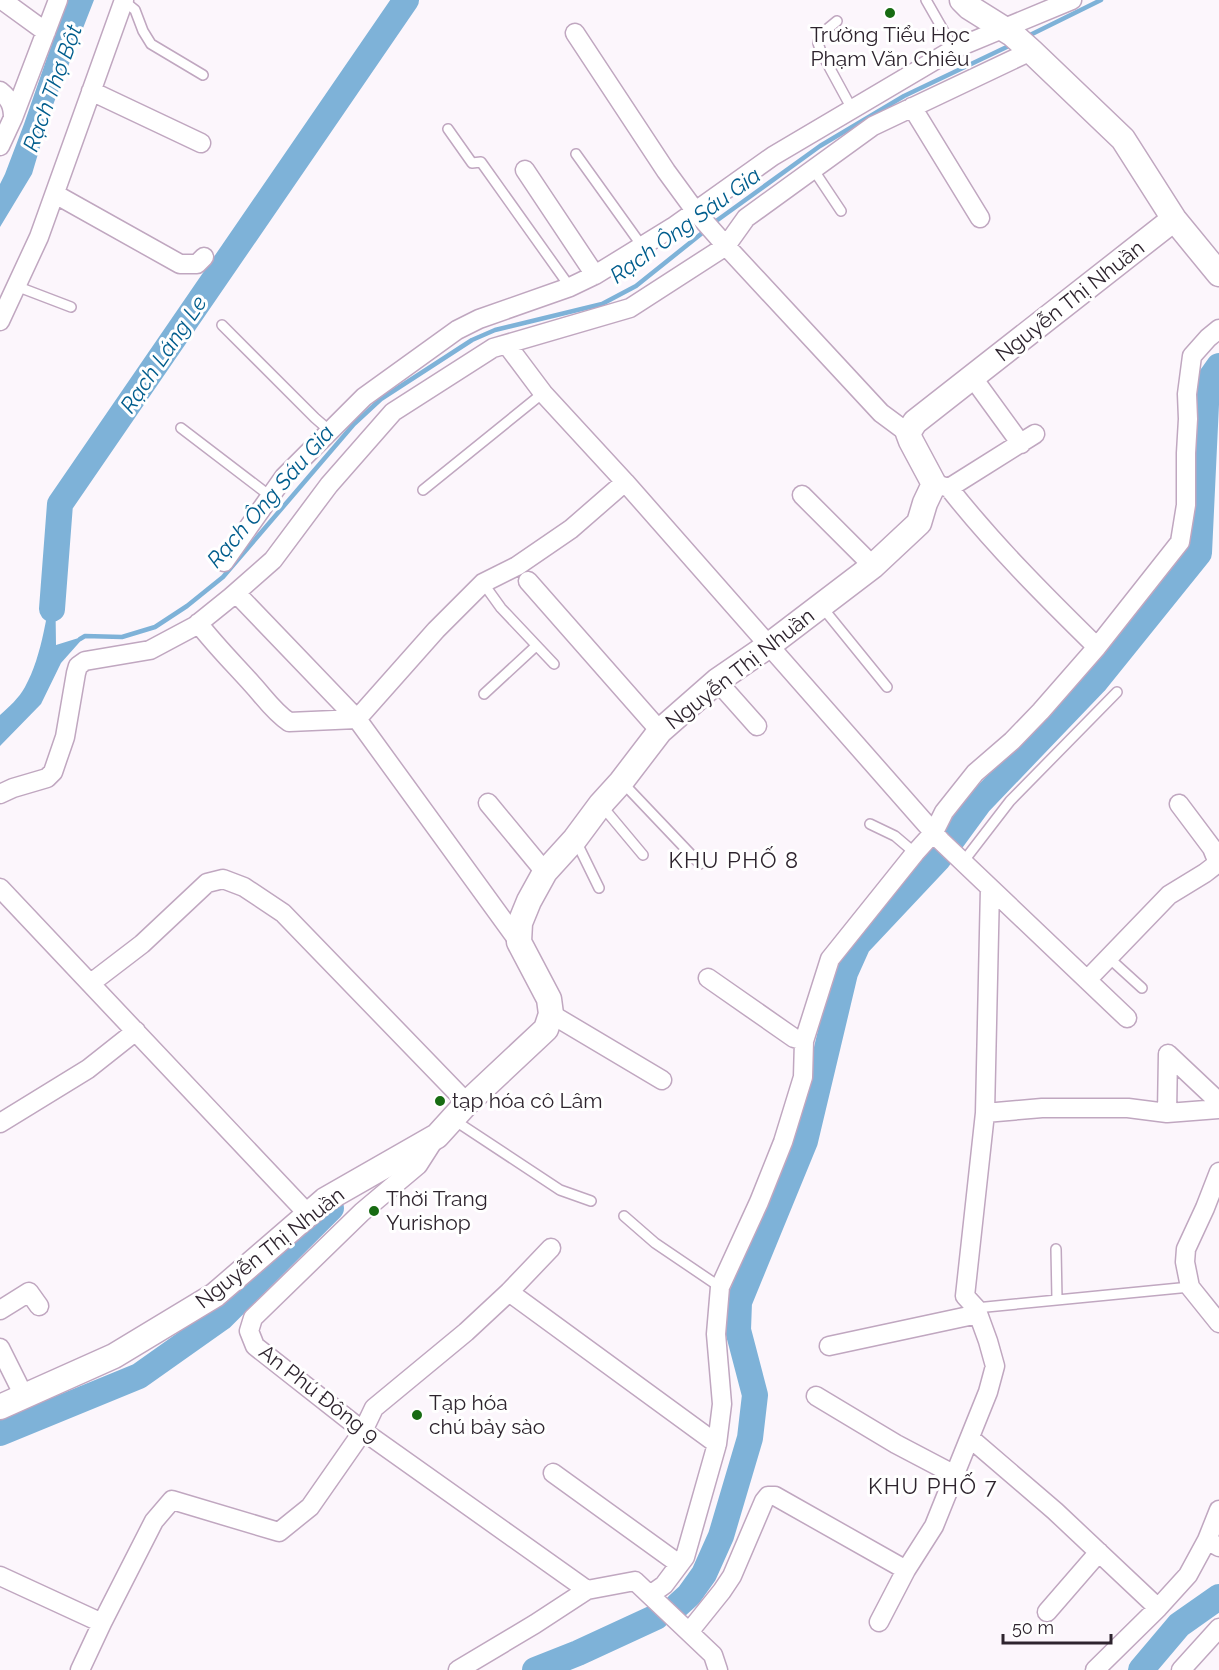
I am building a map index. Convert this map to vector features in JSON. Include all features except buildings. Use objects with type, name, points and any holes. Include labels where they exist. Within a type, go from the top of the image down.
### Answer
[{"type":"street","points":[[2,0],[46,32]]},
{"type":"street","points":[[0,146],[13,118],[57,0]]},
{"type":"street","points":[[0,321],[39,237],[124,0]]},
{"type":"street","points":[[962,0],[1018,40],[1123,139],[1174,219],[1219,274]]},
{"type":"street","points":[[0,794],[47,778],[53,772],[65,737],[78,666],[85,661],[150,650],[198,623],[236,593],[273,560],[329,485],[393,412],[493,348],[630,308],[723,243],[746,218],[873,126],[912,107],[1018,40],[1072,0]]},
{"type":"street","points":[[574,33],[666,171],[698,214],[880,413],[908,433],[942,486],[1015,565],[1097,647]]},
{"type":"street","points":[[224,562],[284,477],[364,397],[457,330],[480,319],[570,287],[595,275],[698,214],[773,156],[954,49],[1018,40]]},
{"type":"street","points":[[0,91],[13,107],[13,118]]},
{"type":"street","points":[[91,91],[201,143]]},
{"type":"street","points":[[912,107],[980,218]]},
{"type":"street","points":[[525,170],[595,275]]},
{"type":"street","points":[[54,194],[180,264],[197,264],[204,257]]},
{"type":"street","name":"Nguyễn Thị Nhuần","points":[[908,433],[915,422],[1174,219]]},
{"type":"street","points":[[650,1595],[664,1585],[684,1557],[717,1444],[722,1404],[716,1334],[720,1287],[759,1202],[783,1142],[803,1077],[804,1041],[830,959],[915,853],[937,836],[944,812],[975,773],[1012,741],[1041,711],[1097,647],[1180,542],[1186,505],[1187,394],[1192,357],[1219,329]]},
{"type":"street","points":[[507,345],[543,393],[625,482],[937,836],[1127,1018]]},
{"type":"street","points":[[942,486],[1028,439],[973,378]]},
{"type":"street","points":[[198,623],[280,716],[289,722],[357,719],[436,630],[483,583],[517,566],[570,529],[625,482]]},
{"type":"street","name":"Nguyễn Thị Nhuần","points":[[519,942],[520,923],[545,872],[575,839],[660,731],[717,681],[768,646],[873,566],[919,524],[925,503],[942,486]]},
{"type":"street","points":[[802,495],[873,566]]},
{"type":"street","points":[[528,581],[660,731]]},
{"type":"street","points":[[236,593],[357,719],[519,942],[549,999],[551,1014],[662,1080]]},
{"type":"street","points":[[717,681],[757,726]]},
{"type":"street","points":[[488,803],[545,872]]},
{"type":"street","points":[[1087,980],[1169,895],[1206,873],[1218,863],[1212,848],[1179,804]]},
{"type":"street","points":[[91,983],[142,944],[207,883],[223,879],[244,887],[283,913],[452,1120]]},
{"type":"street","points":[[0,888],[308,1214]]},
{"type":"street","points":[[879,1622],[906,1570],[934,1526],[988,1392],[995,1366],[977,1311],[965,1296],[985,1113],[990,888]]},
{"type":"street","points":[[708,978],[794,1038],[804,1041]]},
{"type":"street","name":"Nguyễn Thị Nhuần","points":[[0,1407],[114,1356],[215,1296],[325,1200],[452,1120],[546,1029],[551,1014]]},
{"type":"street","points":[[0,1123],[88,1069],[136,1031]]},
{"type":"street","points":[[1167,1113],[1168,1054],[1219,1102]]},
{"type":"street","points":[[985,1113],[1042,1108],[1128,1108],[1167,1113],[1219,1109]]},
{"type":"street","name":"An Phú Đông 9","points":[[452,1120],[418,1165],[362,1212],[253,1318],[249,1331],[255,1346],[363,1431],[587,1590]]},
{"type":"street","points":[[1219,1172],[1206,1208],[1186,1249],[1185,1263],[1190,1287],[1219,1323]]},
{"type":"street","points":[[80,1670],[154,1521],[172,1500],[279,1532],[310,1508],[363,1431],[374,1408],[466,1332],[551,1248]]},
{"type":"street","points":[[0,1310],[29,1292],[39,1306]]},
{"type":"street","points":[[509,1292],[717,1444]]},
{"type":"street","points":[[830,1346],[977,1311]]},
{"type":"street","points":[[0,1348],[24,1396]]},
{"type":"street","points":[[816,1396],[896,1444],[955,1475]]},
{"type":"street","points":[[970,1438],[1055,1511],[1158,1608]]},
{"type":"street","points":[[553,1473],[679,1564]]},
{"type":"street","points":[[690,1632],[732,1576],[764,1500],[768,1496],[775,1496],[906,1570]]},
{"type":"street","points":[[1095,1670],[1158,1608],[1214,1544],[1219,1510]]},
{"type":"street","points":[[1047,1612],[1099,1552]]},
{"type":"street","points":[[0,1576],[102,1623]]},
{"type":"street","points":[[458,1670],[587,1590],[635,1581],[713,1655],[717,1670]]},
{"type":"street","points":[[1181,1670],[1219,1628]]},
{"type":"lane","points":[[124,0],[135,10],[151,44],[203,75]]},
{"type":"lane","points":[[926,0],[954,49]]},
{"type":"lane","points":[[837,21],[820,35],[818,43],[852,109]]},
{"type":"lane","points":[[448,129],[472,163],[481,162],[570,287]]},
{"type":"lane","points":[[576,154],[642,246]]},
{"type":"lane","points":[[813,169],[841,211]]},
{"type":"lane","points":[[16,286],[71,307]]},
{"type":"lane","points":[[222,325],[330,431]]},
{"type":"lane","points":[[423,490],[543,393]]},
{"type":"lane","points":[[181,428],[270,496]]},
{"type":"lane","points":[[483,583],[501,608],[554,664]]},
{"type":"lane","points":[[821,606],[887,687]]},
{"type":"lane","points":[[484,694],[536,646]]},
{"type":"lane","points":[[960,859],[1010,801],[1117,692]]},
{"type":"lane","points":[[621,782],[700,864]]},
{"type":"lane","points":[[601,804],[643,855]]},
{"type":"lane","points":[[870,824],[895,836],[915,853]]},
{"type":"lane","points":[[575,839],[599,888]]},
{"type":"lane","points":[[1108,958],[1142,988]]},
{"type":"lane","points":[[452,1120],[560,1190],[591,1201]]},
{"type":"lane","points":[[624,1216],[655,1243],[720,1287]]},
{"type":"lane","points":[[1056,1249],[1057,1299]]},
{"type":"lane","points":[[977,1311],[1057,1299],[1190,1287]]},
{"type":"water","name":"Rạch Thợ Bột","points":[[67,0],[94,0],[51,110],[32,174],[0,227],[0,184],[24,124]]},
{"type":"water","points":[[55,574],[56,645],[85,636],[61,663],[41,704],[0,746],[0,715],[20,695],[31,674],[44,632]]},
{"type":"waterway","name":"Rạch Láng Le","points":[[52,609],[60,504],[406,0]]},
{"type":"waterway","name":"Rạch Ông Sáu Gia","points":[[1026,37],[1101,0]]},
{"type":"waterway","name":"Rạch Ông Sáu Gia","points":[[712,224],[820,146],[904,96],[1013,44]]},
{"type":"waterway","name":"Rạch Ông Sáu Gia","points":[[80,639],[85,636],[122,637],[155,627],[187,606],[223,577],[354,424],[381,399],[472,340],[495,330],[602,304],[636,286],[706,230]]},
{"type":"waterway","points":[[678,1605],[689,1595],[704,1574],[721,1536],[750,1438],[755,1395],[738,1330],[739,1302],[805,1141],[845,973],[858,944],[938,859],[979,803],[1095,682],[1199,553],[1207,383],[1219,366]]},
{"type":"waterway","points":[[0,1433],[139,1376],[221,1318],[331,1208]]},
{"type":"waterway","points":[[1141,1670],[1179,1625],[1219,1597]]},
{"type":"waterway","points":[[535,1670],[656,1617]]},
{"type":"place","name":"Trường Tiểu Học Phạm Văn Chiêu","points":[[890,13]]},
{"type":"place","name":"tạp hóa cô Lâm","points":[[440,1101]]},
{"type":"place","name":"Thời Trang Yurishop","points":[[374,1211]]},
{"type":"place","name":"Tạp hóa chú bảy sào","points":[[417,1415]]},
{"type":"district","name":"KHU PHỐ 8","points":[[734,860]]},
{"type":"district","name":"KHU PHỐ 7","points":[[933,1486]]}]
